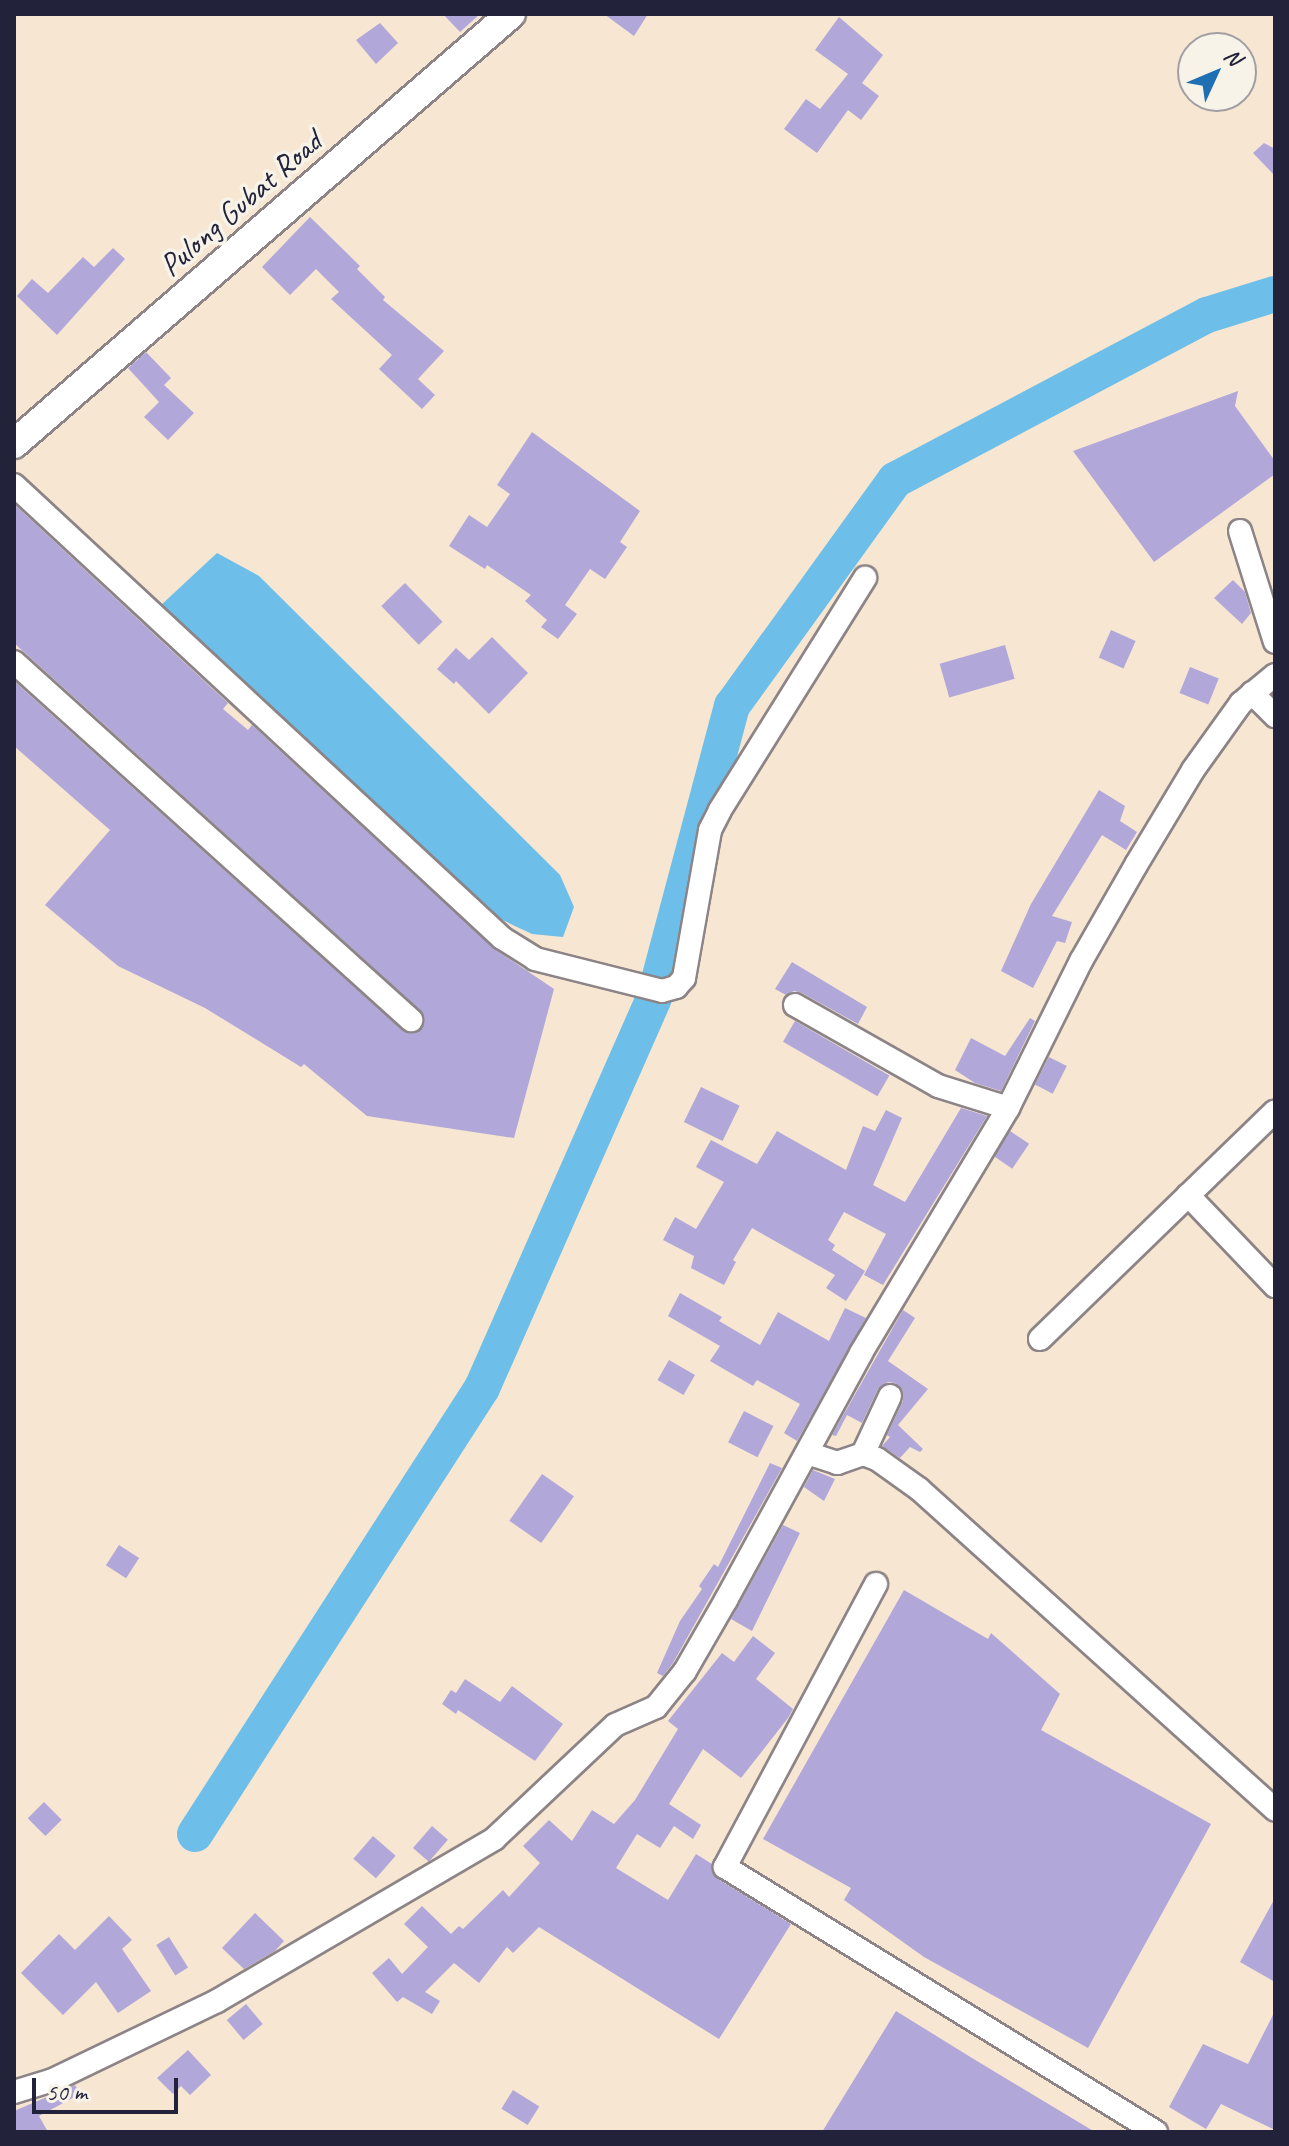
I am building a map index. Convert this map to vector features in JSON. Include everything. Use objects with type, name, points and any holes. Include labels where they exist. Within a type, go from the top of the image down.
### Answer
[{"type":"main road","name":"Pulong Gubat Road","points":[[14,444],[511,14]]},
{"type":"street","points":[[14,485],[502,938],[535,959],[662,991],[676,987],[684,978],[710,830],[865,578]]},
{"type":"street","points":[[1240,531],[1275,642]]},
{"type":"street","points":[[14,662],[411,1020]]},
{"type":"street","points":[[14,2092],[51,2081],[217,2001],[494,1839],[615,1725],[656,1707],[685,1671],[861,1353],[1008,1108],[1081,961],[1136,865],[1193,770],[1252,693],[1275,675]]},
{"type":"street","points":[[1252,693],[1275,716]]},
{"type":"street","points":[[795,1005],[938,1086],[1008,1108]]},
{"type":"street","points":[[1040,1339],[1275,1111]]},
{"type":"street","points":[[1188,1195],[1275,1286]]},
{"type":"street","points":[[807,1453],[837,1463],[863,1454],[890,1396]]},
{"type":"street","points":[[863,1454],[919,1489],[1275,1809]]},
{"type":"street","points":[[876,1584],[725,1867],[1156,2132]]},
{"type":"water","points":[[217,553],[259,576],[560,875],[574,907],[563,937],[532,934],[494,916],[160,606]]},
{"type":"building","points":[[443,14],[480,14],[460,32]]},
{"type":"building","points":[[604,14],[648,14],[634,36]]},
{"type":"building","points":[[839,17],[883,55],[862,83],[879,96],[861,120],[848,110],[817,153],[784,129],[806,99],[820,109],[848,74],[815,50]]},
{"type":"building","points":[[380,23],[398,43],[376,64],[356,40]]},
{"type":"building","points":[[1264,143],[1275,149],[1275,176],[1253,153]]},
{"type":"building","points":[[310,217],[360,266],[357,269],[385,297],[383,300],[444,351],[418,379],[435,395],[422,409],[379,369],[392,355],[331,299],[339,292],[316,269],[290,295],[262,267]]},
{"type":"building","points":[[113,248],[125,259],[57,335],[17,296],[32,279],[48,293],[83,257],[94,267]]},
{"type":"building","points":[[146,352],[171,378],[164,385],[194,413],[168,440],[144,417],[159,402],[128,368]]},
{"type":"building","points":[[1238,391],[1235,406],[1275,461],[1275,474],[1154,562],[1073,451]]},
{"type":"building","points":[[532,432],[640,511],[620,542],[627,547],[605,579],[590,569],[565,605],[577,614],[558,639],[541,627],[547,620],[525,601],[531,595],[487,565],[485,569],[449,546],[469,515],[487,527],[510,494],[497,485]]},
{"type":"building","points":[[14,504],[228,703],[223,709],[248,730],[252,725],[493,948],[554,989],[514,1138],[367,1116],[304,1064],[301,1067],[205,1008],[118,966],[45,905],[110,830],[14,746],[14,681],[402,1030],[415,1033],[424,1024],[420,1010],[14,643]]},
{"type":"building","points":[[1233,580],[1245,592],[1251,613],[1242,624],[1214,598]]},
{"type":"building","points":[[405,583],[443,622],[419,645],[381,606]]},
{"type":"building","points":[[1111,630],[1136,641],[1123,668],[1099,657]]},
{"type":"building","points":[[492,637],[528,673],[489,714],[456,681],[454,684],[437,669],[456,648],[469,660]]},
{"type":"building","points":[[1005,645],[1015,679],[949,697],[940,664]]},
{"type":"building","points":[[1190,667],[1219,679],[1208,705],[1180,693]]},
{"type":"building","points":[[1099,790],[1125,806],[1120,821],[1137,832],[1126,850],[1102,835],[1052,916],[1072,922],[1065,943],[1057,941],[1033,988],[1001,971],[1031,904]]},
{"type":"building","points":[[792,962],[867,1007],[858,1024],[802,993],[794,991],[786,995],[775,989]]},
{"type":"building","points":[[1030,1018],[1035,1021],[1001,1091],[975,1083],[955,1070],[971,1038],[1005,1056]]},
{"type":"building","points":[[795,1021],[889,1076],[877,1096],[783,1042]]},
{"type":"building","points":[[1049,1057],[1067,1066],[1053,1094],[1035,1085]]},
{"type":"building","points":[[701,1087],[740,1106],[723,1141],[684,1122]]},
{"type":"building","points":[[961,1108],[987,1116],[883,1285],[864,1275],[886,1234],[844,1212],[828,1240],[835,1245],[832,1250],[865,1271],[846,1301],[826,1288],[835,1275],[752,1228],[733,1260],[736,1262],[724,1285],[691,1268],[694,1256],[663,1240],[675,1217],[696,1229],[724,1182],[696,1167],[711,1140],[757,1164],[777,1131],[846,1170],[863,1126],[875,1131],[886,1110],[902,1118],[873,1185],[905,1202]]},
{"type":"building","points":[[1010,1131],[1029,1144],[1012,1169],[993,1156]]},
{"type":"building","points":[[680,1293],[722,1317],[719,1321],[760,1345],[778,1312],[829,1341],[845,1308],[866,1318],[797,1441],[784,1433],[800,1404],[757,1380],[753,1386],[710,1361],[720,1346],[668,1316]]},
{"type":"building","points":[[903,1310],[915,1318],[888,1361],[928,1389],[898,1425],[923,1449],[920,1452],[910,1447],[900,1458],[882,1446],[890,1437],[887,1435],[903,1401],[902,1389],[895,1383],[888,1382],[878,1389],[862,1423],[847,1415],[836,1436],[832,1435]]},
{"type":"building","points":[[669,1360],[695,1375],[683,1395],[658,1380]]},
{"type":"building","points":[[744,1411],[773,1426],[758,1457],[728,1442]]},
{"type":"building","points":[[770,1463],[782,1468],[673,1663],[663,1676],[657,1673],[680,1621],[702,1589],[699,1586],[714,1564],[718,1567]]},
{"type":"building","points":[[813,1470],[835,1479],[824,1501],[804,1487]]},
{"type":"building","points":[[542,1474],[574,1496],[541,1543],[509,1521]]},
{"type":"building","points":[[783,1525],[800,1533],[752,1631],[731,1619]]},
{"type":"building","points":[[119,1545],[139,1558],[126,1578],[106,1565]]},
{"type":"building","points":[[904,1590],[988,1639],[991,1633],[1060,1694],[1041,1730],[1211,1824],[1088,2048],[924,1957],[844,1900],[851,1888],[763,1839]]},
{"type":"building","points":[[753,1636],[775,1653],[756,1679],[793,1709],[788,1718],[741,1778],[703,1749],[669,1804],[701,1825],[693,1839],[674,1826],[660,1848],[637,1834],[616,1868],[668,1900],[696,1854],[712,1864],[718,1879],[791,1924],[719,2039],[539,1927],[513,1953],[507,1947],[479,1983],[454,1963],[425,1992],[440,2001],[432,2014],[403,1997],[397,2002],[372,1973],[389,1958],[402,1974],[428,1947],[404,1924],[422,1906],[451,1934],[459,1926],[463,1929],[503,1890],[509,1897],[540,1863],[523,1846],[549,1820],[572,1841],[592,1810],[614,1824],[635,1800],[678,1729],[668,1721],[722,1653],[734,1662]]},
{"type":"building","points":[[465,1679],[500,1702],[512,1686],[563,1724],[535,1761],[458,1710],[456,1714],[442,1704],[451,1690],[456,1693]]},
{"type":"building","points":[[44,1802],[62,1820],[45,1836],[28,1818]]},
{"type":"building","points":[[432,1826],[448,1840],[429,1862],[413,1848]]},
{"type":"building","points":[[373,1836],[396,1856],[376,1878],[353,1859]]},
{"type":"building","points":[[1275,1898],[1275,1982],[1240,1962]]},
{"type":"building","points":[[255,1913],[284,1941],[275,1951],[244,1969],[222,1948]]},
{"type":"building","points":[[109,1916],[132,1940],[122,1949],[151,1991],[118,2013],[96,1982],[63,2015],[21,1973],[59,1934],[75,1950]]},
{"type":"building","points":[[169,1937],[188,1968],[175,1975],[156,1945]]},
{"type":"building","points":[[246,2004],[263,2024],[244,2040],[227,2020]]},
{"type":"building","points":[[896,2011],[972,2058],[1095,2132],[822,2132]]},
{"type":"building","points":[[1275,2011],[1275,2130],[1221,2104],[1206,2129],[1169,2107],[1203,2044],[1248,2064]]},
{"type":"building","points":[[188,2050],[211,2075],[190,2095],[181,2086],[173,2094],[157,2078]]},
{"type":"building","points":[[75,2085],[80,2094],[39,2116],[48,2132],[14,2132],[14,2111]]},
{"type":"building","points":[[513,2090],[539,2106],[528,2125],[501,2109]]},
{"type":"waterway","points":[[659,980],[732,706],[895,480],[1207,315],[1275,294]]},
{"type":"waterway","points":[[195,1834],[482,1388],[654,998]]}]
